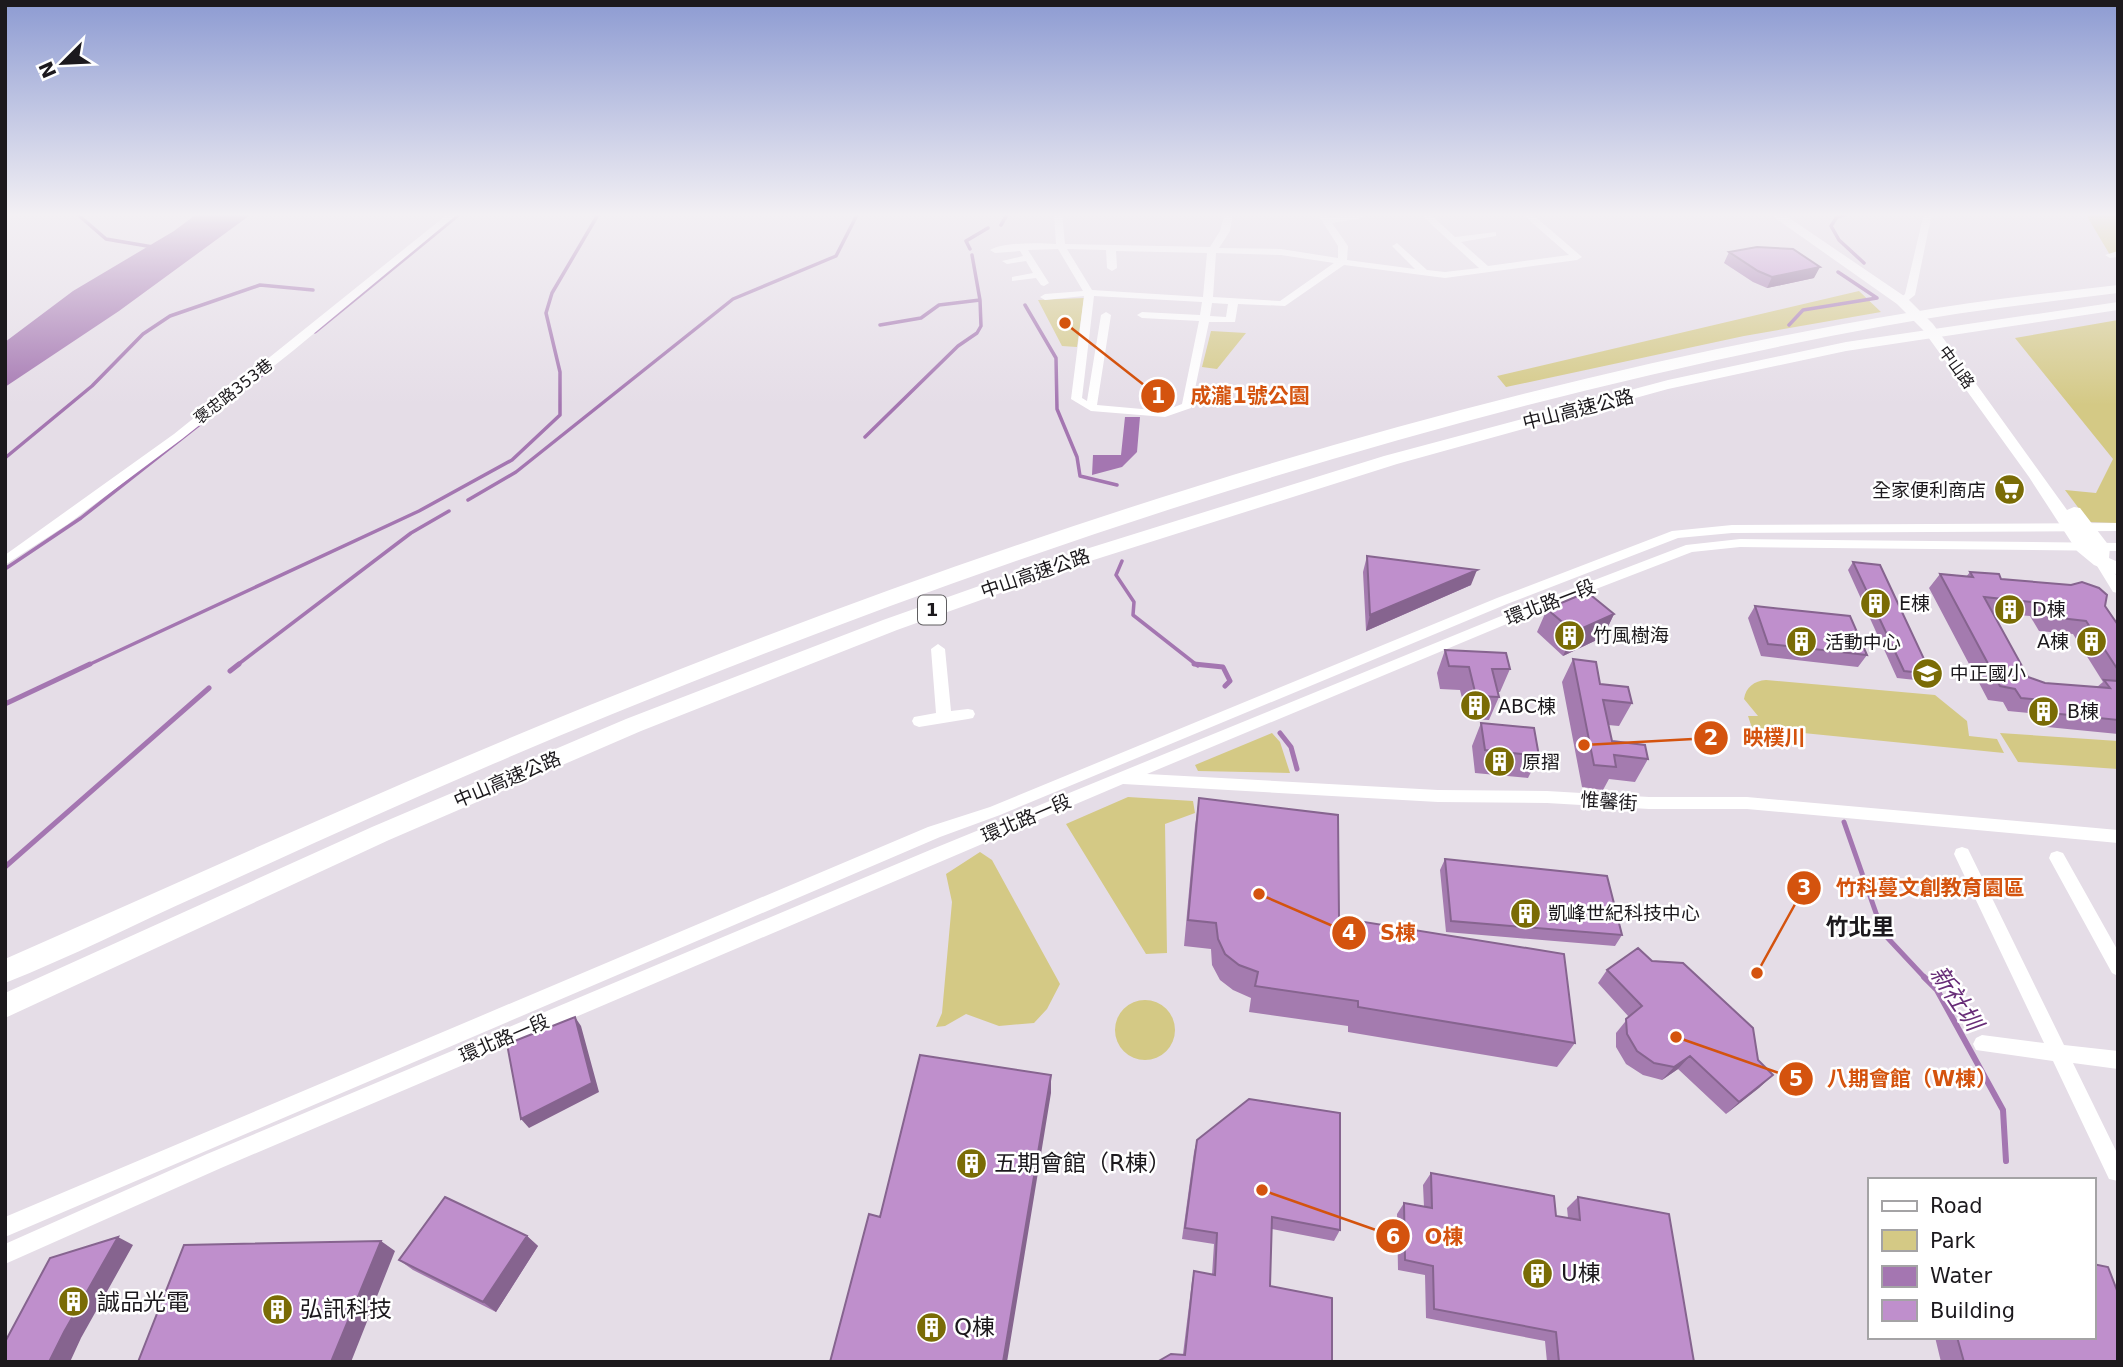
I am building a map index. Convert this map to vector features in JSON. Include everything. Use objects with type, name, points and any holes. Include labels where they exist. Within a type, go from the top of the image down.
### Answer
[{"type":"highway","name":"中山高速公路","points":[[5,971],[426,784],[600,711],[831,620],[1022,551],[1270,471],[1438,422],[1614,378],[1888,320],[2118,289]]},
{"type":"highway","name":"中山高速公路","points":[[5,1006],[222,903],[632,726],[757,675],[1017,579],[1354,471],[1508,426],[1804,355],[1959,327],[2118,306]]},
{"type":"main road","name":"中山路","points":[[1873,277],[1906,298]]},
{"type":"main road","name":"中山路","points":[[1876,277],[1906,298],[2078,527],[2100,550]]},
{"type":"main road","points":[[2100,550],[2118,569]]},
{"type":"street","name":"褒忠路353巷","points":[[5,561],[75,514],[377,277]]},
{"type":"street","points":[[1015,279],[1042,279],[1041,277]]},
{"type":"street","points":[[1079,277],[1089,293],[1076,399],[1091,408],[1165,414],[1187,406],[1205,318],[1210,277]]},
{"type":"street","points":[[1045,297],[1089,293],[1282,303],[1320,277]]},
{"type":"street","points":[[1906,298],[1911,277]]},
{"type":"street","points":[[1142,315],[1231,320],[1233,301]]},
{"type":"street","points":[[1091,408],[1106,315]]},
{"type":"street","name":"環北路一段","points":[[5,1227],[226,1129],[568,989],[934,832],[995,811],[1502,601],[1676,534],[1732,528],[2118,527]]},
{"type":"street","name":"環北路一段","points":[[5,1254],[214,1161],[923,860],[1516,615],[1690,548],[1740,543],[2100,550]]},
{"type":"street","name":"中山路","points":[[2100,550],[2118,589]]},
{"type":"street","points":[[938,649],[944,718]]},
{"type":"street","points":[[919,720],[968,714]]},
{"type":"street","name":"惟馨街","points":[[1102,768],[1122,779],[1438,796],[1547,797],[1648,803],[1747,803],[2118,837]]},
{"type":"street","points":[[1962,854],[2116,1172]]},
{"type":"street","points":[[2057,859],[2118,968]]},
{"type":"street","points":[[1982,1044],[2118,1060]]},
{"type":"green space","points":[[1859,291],[1881,312],[1744,336],[1506,387],[1497,376]]},
{"type":"green space","points":[[1084,298],[1077,347],[1062,346],[1038,300]]},
{"type":"green space","points":[[2118,320],[2118,523],[2089,522],[2065,490],[2096,493],[2113,459],[2015,338]]},
{"type":"green space","points":[[1211,331],[1246,333],[1217,369],[1202,367]]},
{"type":"green space","points":[[1766,680],[1935,695],[1967,721],[1969,736],[1997,739],[2004,753],[1752,728],[1748,716],[1758,716],[1744,699],[1745,695],[1751,685]]},
{"type":"green space","points":[[1272,733],[1280,742],[1290,773],[1198,771],[1195,765]]},
{"type":"green space","points":[[2000,733],[2118,741],[2118,769],[2018,762]]},
{"type":"green space","points":[[1128,797],[1193,801],[1195,813],[1165,824],[1167,953],[1146,954],[1066,824]]},
{"type":"green space","points":[[980,852],[992,860],[1060,984],[1047,1009],[1034,1023],[999,1026],[966,1014],[945,1026],[936,1027],[942,1013],[952,902],[946,874]]},
{"type":"green space","points":[[1139,1000],[1151,1000],[1170,1013],[1175,1030],[1173,1042],[1162,1055],[1151,1060],[1139,1060],[1120,1047],[1115,1036],[1115,1024],[1128,1005]]},
{"type":"water","points":[[97,277],[166,277],[5,387],[5,342],[73,291]]},
{"type":"water","points":[[1125,417],[1140,417],[1137,452],[1122,467],[1092,475],[1093,455],[1121,455]]},
{"type":"building","points":[[1367,556],[1477,570],[1370,615]]},
{"type":"building","points":[[1853,562],[1880,565],[1931,674],[1904,671]]},
{"type":"building","points":[[1970,572],[1999,574],[2001,579],[2071,585],[2082,582],[2099,588],[2107,595],[2105,606],[2118,625],[2118,670],[2086,621],[2051,617],[2042,603],[1984,597],[2028,677],[2045,683],[2110,688],[2104,680],[2118,681],[2118,720],[2050,713],[2042,700],[2021,698],[2015,689],[2000,686],[1940,574],[1973,577]]},
{"type":"building","points":[[1587,592],[1614,614],[1574,632],[1547,609]]},
{"type":"building","points":[[1755,606],[1850,616],[1867,655],[1768,644]]},
{"type":"building","points":[[1445,650],[1506,653],[1510,669],[1492,669],[1499,697],[1476,696],[1469,667],[1449,666]]},
{"type":"building","points":[[1573,659],[1596,662],[1600,684],[1628,687],[1632,703],[1603,700],[1612,741],[1645,745],[1648,759],[1614,755],[1616,767],[1594,765]]},
{"type":"building","points":[[1481,723],[1534,728],[1539,756],[1485,750]]},
{"type":"building","points":[[1199,798],[1338,815],[1339,918],[1564,954],[1575,1043],[1358,1007],[1358,1001],[1255,986],[1258,972],[1239,965],[1225,954],[1218,939],[1216,923],[1188,920]]},
{"type":"building","name":"凱峰世紀科技中心","points":[[1445,859],[1607,876],[1622,935],[1451,921]]},
{"type":"building","points":[[1638,948],[1652,961],[1683,963],[1753,1028],[1758,1060],[1773,1075],[1739,1102],[1690,1056],[1674,1067],[1654,1063],[1637,1051],[1627,1034],[1626,1019],[1642,1006],[1607,970]]},
{"type":"building","points":[[575,1017],[592,1083],[521,1119],[507,1044]]},
{"type":"building","points":[[920,1055],[1051,1075],[1003,1362],[830,1362],[869,1214],[880,1217]]},
{"type":"building","points":[[1249,1099],[1340,1113],[1340,1230],[1272,1217],[1270,1286],[1332,1298],[1332,1362],[1157,1362],[1171,1354],[1185,1355],[1194,1271],[1215,1275],[1217,1233],[1185,1228],[1197,1140]]},
{"type":"building","name":"U棟","points":[[1431,1173],[1554,1196],[1556,1216],[1580,1220],[1578,1197],[1669,1214],[1694,1362],[1559,1362],[1556,1332],[1434,1309],[1433,1266],[1405,1260],[1404,1203],[1432,1208]]},
{"type":"building","points":[[445,1197],[527,1236],[483,1302],[399,1260]]},
{"type":"building","points":[[118,1237],[49,1362],[5,1362],[5,1342],[50,1258]]},
{"type":"building","name":"弘訊科技","points":[[381,1241],[331,1362],[138,1362],[184,1245]]},
{"type":"building","points":[[2095,1264],[2108,1267],[2118,1293],[2118,1362],[1964,1362],[1958,1339],[2095,1339]]},
{"type":"waterway","points":[[315,332],[383,277]]},
{"type":"waterway","points":[[86,666],[419,511],[512,460],[560,415],[560,372],[546,313],[552,293],[562,277]]},
{"type":"waterway","points":[[468,500],[516,472],[733,299],[786,277]]},
{"type":"waterway","points":[[976,277],[980,300]]},
{"type":"waterway","name":"新社圳","points":[[1789,325],[1803,310],[1877,298],[1845,277]]},
{"type":"waterway","points":[[5,458],[92,386],[143,334],[170,316],[260,285],[313,290]]},
{"type":"waterway","points":[[865,437],[958,346],[977,333],[981,326],[980,300]]},
{"type":"waterway","points":[[880,325],[921,318],[939,305],[980,300]]},
{"type":"waterway","points":[[1025,305],[1056,358],[1057,409],[1077,457],[1080,476],[1117,485]]},
{"type":"waterway","points":[[5,569],[81,518],[262,375]]},
{"type":"waterway","points":[[236,666],[411,533],[449,511]]},
{"type":"waterway","points":[[1122,561],[1116,575],[1134,602],[1133,615],[1196,664]]},
{"type":"waterway","points":[[5,704],[90,664]]},
{"type":"waterway","points":[[230,671],[239,664]]},
{"type":"waterway","points":[[1196,664],[1223,667],[1230,681],[1225,686]]},
{"type":"waterway","points":[[5,867],[209,688]]},
{"type":"waterway","points":[[1280,733],[1291,747],[1297,769]]},
{"type":"waterway","name":"新社圳","points":[[1844,822],[1883,933],[1926,979]]},
{"type":"waterway","name":"新社圳","points":[[1926,979],[1937,990],[2003,1110],[2006,1161]]},
{"type":"place","name":"成瀧1號公園","points":[[1065,323]]},
{"type":"place","name":"全家便利商店","points":[[2009,490]]},
{"type":"place","name":"E棟","points":[[1876,603]]},
{"type":"place","name":"D棟","points":[[2009,609]]},
{"type":"place","name":"竹風樹海","points":[[1570,635]]},
{"type":"place","name":"A棟","points":[[2092,641]]},
{"type":"place","name":"活動中心","points":[[1802,642]]},
{"type":"place","name":"中正國小","points":[[1927,673]]},
{"type":"place","name":"ABC棟","points":[[1475,706]]},
{"type":"place","name":"B棟","points":[[2044,711]]},
{"type":"place","name":"映樸川","points":[[1584,745]]},
{"type":"place","name":"原摺","points":[[1499,762]]},
{"type":"place","name":"S棟","points":[[1259,894]]},
{"type":"place","name":"凱峰世紀科技中心","points":[[1525,913]]},
{"type":"place","name":"竹科蔓文創教育園區","points":[[1757,973]]},
{"type":"place","name":"八期會館（W棟）","points":[[1676,1037]]},
{"type":"place","name":"五期會館（R棟）","points":[[971,1163]]},
{"type":"place","name":"O棟","points":[[1262,1190]]},
{"type":"place","name":"U棟","points":[[1538,1273]]},
{"type":"place","name":"誠品光電","points":[[74,1302]]},
{"type":"place","name":"弘訊科技","points":[[277,1309]]},
{"type":"place","name":"Q棟","points":[[931,1327]]},
{"type":"district","name":"竹北里","points":[[1860,927]]}]
